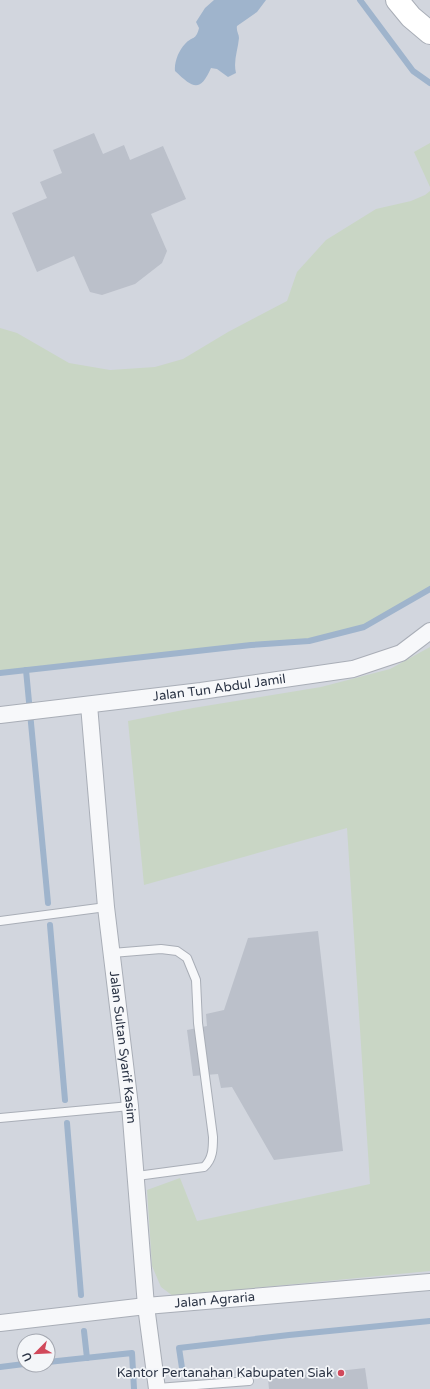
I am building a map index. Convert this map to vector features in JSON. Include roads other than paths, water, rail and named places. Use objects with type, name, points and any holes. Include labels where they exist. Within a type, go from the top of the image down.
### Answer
[{"type":"street","points":[[397,0],[411,17],[430,33]]},
{"type":"street","name":"Jalan Tun Abdul Jamil","points":[[0,714],[89,705],[353,669],[401,653],[430,632]]},
{"type":"street","name":"Jalan Sultan Syarif Kasim","points":[[89,705],[106,908],[130,1106],[137,1176],[146,1306],[157,1389]]},
{"type":"street","name":"Jalan Agraria","points":[[0,1323],[146,1306],[430,1282]]},
{"type":"lane","points":[[0,921],[106,908]]},
{"type":"lane","points":[[112,953],[161,949],[176,951],[186,958],[196,980],[198,1023],[213,1148],[211,1156],[204,1168],[137,1176]]},
{"type":"lane","points":[[0,1118],[130,1106]]},
{"type":"lane","points":[[157,1389],[249,1381]]},
{"type":"water","points":[[214,0],[266,0],[257,12],[237,26],[239,38],[235,60],[236,73],[228,77],[217,69],[211,68],[207,76],[200,84],[191,84],[175,71],[177,56],[187,42],[197,35],[199,28],[196,22],[205,8]]},
{"type":"waterway","points":[[360,0],[413,71],[430,83]]},
{"type":"waterway","points":[[0,673],[251,645],[309,641],[364,627],[430,589]]},
{"type":"waterway","points":[[26,670],[48,903]]},
{"type":"waterway","points":[[50,925],[65,1100]]},
{"type":"waterway","points":[[67,1123],[81,1295]]},
{"type":"waterway","points":[[182,1368],[179,1348],[430,1321]]},
{"type":"waterway","points":[[84,1331],[87,1358]]},
{"type":"waterway","points":[[56,1361],[132,1353],[134,1389]]},
{"type":"waterway","points":[[0,1367],[16,1365]]},
{"type":"place","name":"Kantor Pertanahan Kabupaten Siak","points":[[341,1373]]}]
